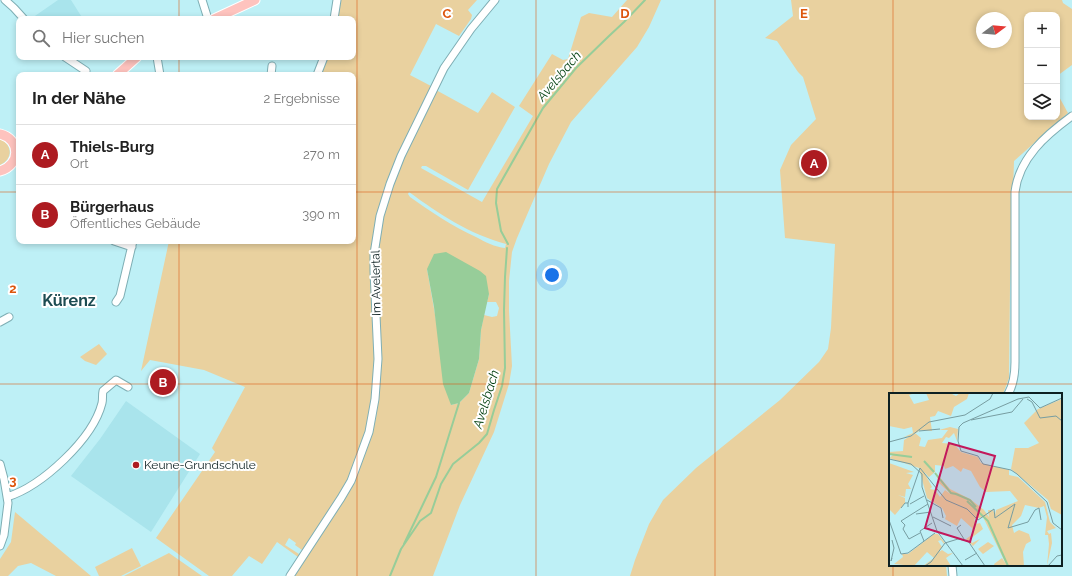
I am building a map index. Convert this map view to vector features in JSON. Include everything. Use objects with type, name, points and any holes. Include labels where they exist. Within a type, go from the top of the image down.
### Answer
[{"type":"main road","points":[[221,16],[256,0]]},
{"type":"main road","points":[[120,72],[134,60]]},
{"type":"main road","points":[[0,134],[7,136],[16,142]]},
{"type":"main road","points":[[0,171],[4,170],[10,165],[16,154]]},
{"type":"street","points":[[5,0],[21,16]]},
{"type":"street","points":[[202,0],[207,16]]},
{"type":"street","points":[[334,16],[337,0]]},
{"type":"street","name":"Im Avelertal","points":[[290,576],[341,498],[350,481],[369,432],[375,399],[378,359],[374,254],[380,216],[390,184],[401,156],[444,68],[470,29],[495,0]]},
{"type":"street","points":[[70,60],[86,71]]},
{"type":"street","points":[[158,60],[160,72]]},
{"type":"street","points":[[318,72],[323,60]]},
{"type":"street","points":[[271,72],[272,66]]},
{"type":"street","points":[[1009,393],[1015,375],[1016,183],[1027,159],[1034,150],[1044,139],[1072,116]]},
{"type":"street","points":[[116,302],[120,296],[133,244]]},
{"type":"street","points":[[0,322],[9,317]]},
{"type":"street","points":[[7,497],[29,487],[54,470],[68,455],[94,422],[102,403],[103,391],[116,380],[128,387]]},
{"type":"street","points":[[0,464],[8,503],[4,535],[0,546]]},
{"type":"street","points":[[952,566],[953,576]]},
{"type":"shaded area","points":[[58,0],[71,0],[81,16],[35,16]]},
{"type":"shaded area","points":[[341,0],[477,0],[468,10],[472,15],[471,19],[459,36],[436,24],[410,75],[431,86],[404,142],[412,142],[436,90],[478,113],[492,92],[515,107],[468,190],[426,166],[422,166],[421,168],[482,202],[533,116],[519,106],[552,54],[563,60],[568,59],[581,17],[589,13],[612,17],[627,0],[661,0],[649,27],[637,47],[571,122],[549,164],[517,238],[512,252],[509,281],[512,366],[509,384],[494,432],[460,505],[433,576],[293,576],[364,454],[372,434],[376,418],[378,396],[348,481],[316,533],[314,532],[302,550],[289,538],[285,545],[299,554],[298,557],[277,542],[262,564],[249,556],[232,576],[209,576],[156,538],[215,452],[212,448],[245,387],[204,370],[150,360],[141,371],[168,244],[356,244],[356,72],[322,72],[326,60],[356,60],[356,16],[338,16]],"holes":[[[409,192],[432,208],[479,235],[506,244],[505,248],[498,247],[467,233],[410,197],[408,194]],[[427,269],[489,294],[487,302],[496,302],[499,308],[497,316],[492,317],[484,315],[481,330],[479,359],[469,393],[459,403],[451,405]]]},
{"type":"shaded area","points":[[791,0],[1062,0],[1063,3],[1072,9],[1072,65],[1060,74],[1060,12],[1024,12],[1024,120],[1060,120],[1060,98],[1068,113],[1014,161],[1009,378],[1003,393],[889,393],[889,566],[946,566],[947,576],[630,576],[649,524],[663,500],[696,468],[780,400],[819,362],[828,349],[831,328],[835,244],[785,238],[780,170],[791,145],[816,119],[803,77],[777,41],[765,38],[793,16]]},
{"type":"shaded area","points":[[0,139],[7,145],[10,152],[7,159],[0,165]]},
{"type":"shaded area","points":[[446,252],[480,271],[486,276],[489,294],[481,330],[479,359],[469,393],[459,403],[451,405],[443,384],[434,307],[427,269],[434,254]]},
{"type":"shaded area","points":[[99,344],[107,354],[96,365],[85,361],[80,357]]},
{"type":"shaded area","name":"Keune-Grundschule","points":[[126,401],[200,454],[151,532],[71,476],[100,439]]},
{"type":"shaded area","points":[[15,512],[91,576],[56,576],[31,563],[18,566],[8,576],[0,576],[0,559],[11,542]]},
{"type":"shaded area","points":[[132,548],[141,566],[121,576],[99,576],[95,567]]},
{"type":"shaded area","points":[[169,553],[202,576],[124,576]]},
{"type":"waterway","name":"Avelsbach","points":[[508,244],[501,231],[496,203],[497,189],[543,108],[576,68],[645,0]]},
{"type":"waterway","name":"Avelsbach","points":[[401,549],[420,521],[431,513],[441,484],[453,464],[479,443],[487,434],[502,386],[505,368],[504,310],[507,248]]},
{"type":"waterway","name":"Avelsbach","points":[[404,544],[436,477],[459,403]]},
{"type":"waterway","name":"Avelsbach","points":[[390,576],[401,549]]},
{"type":"place","name":"Thiels-Burg","points":[[814,163]]},
{"type":"place","name":"Bürgerhaus","points":[[163,382]]},
{"type":"place","name":"Keune-Grundschule","points":[[136,465]]},
{"type":"district","name":"Kürenz","points":[[69,300]]}]
